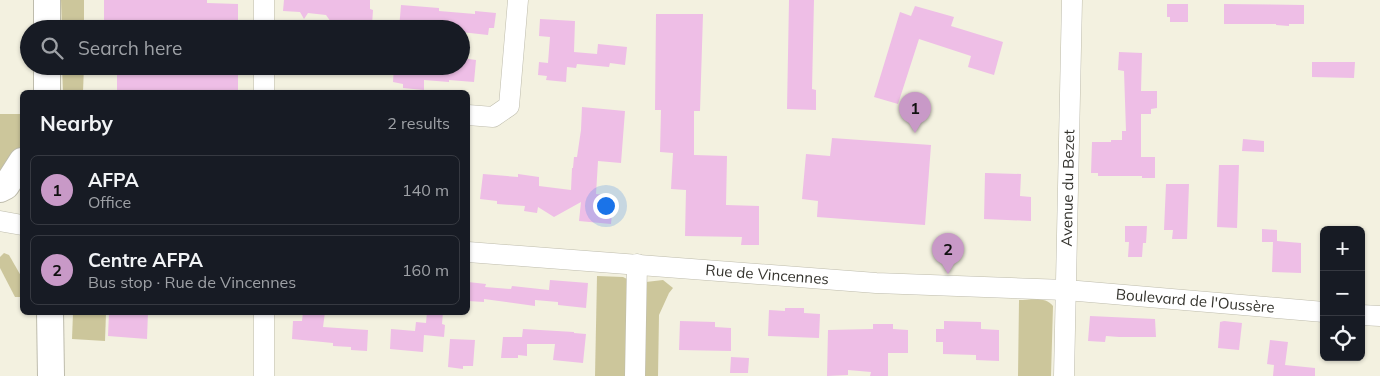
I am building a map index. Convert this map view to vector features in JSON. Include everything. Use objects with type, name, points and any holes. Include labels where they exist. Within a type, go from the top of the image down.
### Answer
[{"type":"main road","points":[[47,0],[47,20]]},
{"type":"main road","points":[[47,75],[47,90]]},
{"type":"main road","points":[[0,189],[6,186],[20,164]]},
{"type":"main road","points":[[50,315],[51,376]]},
{"type":"street","points":[[264,0],[264,20]]},
{"type":"street","points":[[470,115],[493,117],[509,106],[518,0]]},
{"type":"street","name":"Avenue du Bezet","points":[[1064,376],[1072,0]]},
{"type":"street","points":[[264,75],[264,90]]},
{"type":"street","points":[[0,221],[20,225]]},
{"type":"street","name":"Rue de Vincennes","points":[[470,252],[876,283],[1066,290]]},
{"type":"street","points":[[635,376],[637,264]]},
{"type":"street","name":"Boulevard de l'Oussère","points":[[1066,290],[1320,312]]},
{"type":"street","points":[[264,315],[264,376]]},
{"type":"street","points":[[1365,315],[1380,316]]},
{"type":"shaded area","points":[[61,0],[84,0],[84,20],[62,20]]},
{"type":"shaded area","points":[[62,75],[84,75],[83,90],[63,90]]},
{"type":"shaded area","points":[[0,114],[20,114],[20,147],[16,160],[0,179]]},
{"type":"shaded area","points":[[4,253],[9,255],[20,274],[20,297],[15,297],[0,268],[0,257]]},
{"type":"shaded area","points":[[597,276],[623,277],[627,279],[625,376],[595,376]]},
{"type":"shaded area","points":[[663,280],[673,288],[659,315],[658,376],[642,376],[646,282]]},
{"type":"shaded area","points":[[1019,300],[1042,300],[1053,306],[1051,376],[1018,376]]},
{"type":"shaded area","points":[[73,315],[106,315],[105,341],[72,339]]},
{"type":"building","points":[[104,0],[207,0],[207,3],[238,4],[238,20],[104,20]]},
{"type":"building","points":[[284,0],[370,0],[370,9],[373,10],[372,20],[330,20],[326,15],[308,13],[304,19],[300,12],[283,11]]},
{"type":"building","points":[[789,0],[814,0],[812,89],[816,90],[816,110],[787,109]]},
{"type":"building","points":[[1167,4],[1188,4],[1188,22],[1170,22],[1170,17],[1167,17]]},
{"type":"building","points":[[1224,4],[1304,5],[1304,24],[1289,24],[1289,26],[1276,24],[1224,24]]},
{"type":"building","points":[[401,5],[439,8],[439,11],[475,14],[475,11],[496,13],[494,28],[489,28],[488,35],[470,33],[470,20],[400,20]]},
{"type":"building","points":[[915,6],[954,17],[951,26],[1003,42],[994,75],[968,67],[971,56],[919,39],[898,104],[874,97],[900,12],[911,16]]},
{"type":"building","points":[[656,14],[703,14],[700,111],[694,111],[694,155],[727,156],[726,205],[759,206],[759,245],[741,245],[742,237],[685,236],[686,190],[671,189],[673,153],[660,152],[661,110],[655,110]]},
{"type":"building","points":[[540,19],[575,21],[574,52],[597,54],[598,44],[627,47],[625,65],[610,63],[609,67],[577,64],[576,68],[567,67],[566,82],[546,80],[547,76],[538,75],[539,62],[548,63],[550,37],[539,36]]},
{"type":"building","points":[[1119,52],[1142,53],[1141,91],[1157,91],[1157,108],[1151,109],[1151,114],[1141,114],[1141,157],[1155,157],[1155,178],[1142,178],[1142,176],[1098,176],[1098,173],[1091,173],[1092,142],[1122,140],[1122,131],[1126,131],[1124,71],[1118,70]]},
{"type":"building","points":[[470,59],[476,60],[474,82],[424,80],[424,90],[403,88],[403,84],[393,82],[393,75],[470,75]]},
{"type":"building","points":[[1312,62],[1355,62],[1354,78],[1312,77]]},
{"type":"building","points":[[117,75],[238,75],[238,90],[117,90]]},
{"type":"building","points":[[582,107],[625,111],[621,163],[598,161],[596,194],[612,196],[611,224],[579,221],[581,202],[554,217],[538,207],[537,213],[524,211],[525,206],[497,204],[497,201],[480,199],[483,174],[518,177],[518,174],[539,177],[539,186],[571,190],[572,168],[574,157],[577,157],[581,130]]},
{"type":"building","points":[[832,138],[931,145],[925,225],[817,217],[818,201],[802,199],[806,154],[830,156]]},
{"type":"building","points":[[1243,139],[1264,141],[1264,152],[1242,151]]},
{"type":"building","points":[[1219,165],[1239,165],[1237,228],[1217,227]]},
{"type":"building","points":[[985,173],[1021,174],[1020,196],[1031,197],[1031,221],[984,219]]},
{"type":"building","points":[[1166,184],[1189,184],[1187,239],[1172,239],[1173,230],[1164,230]]},
{"type":"building","points":[[1125,226],[1147,226],[1146,243],[1143,243],[1142,257],[1128,257],[1129,242],[1125,242]]},
{"type":"building","points":[[1262,229],[1277,230],[1277,241],[1301,243],[1301,273],[1272,272],[1273,242],[1262,242]]},
{"type":"building","points":[[550,280],[588,283],[586,308],[558,305],[558,302],[535,300],[535,306],[484,299],[484,302],[470,301],[470,282],[486,284],[485,287],[511,289],[512,286],[549,290]]},
{"type":"building","points":[[785,308],[804,308],[804,313],[820,314],[819,338],[768,336],[769,310],[785,311]]},
{"type":"building","points":[[109,315],[148,315],[147,339],[108,336]]},
{"type":"building","points":[[303,315],[325,315],[323,327],[368,330],[367,351],[351,350],[351,347],[333,346],[333,343],[292,339],[293,321],[302,321]]},
{"type":"building","points":[[427,315],[443,315],[442,324],[445,325],[444,337],[424,335],[423,352],[390,349],[391,329],[415,331],[416,322],[426,323]]},
{"type":"building","points":[[1090,316],[1155,319],[1156,337],[1106,336],[1105,342],[1088,341]]},
{"type":"building","points":[[680,321],[715,322],[715,327],[731,328],[731,351],[679,350]]},
{"type":"building","points":[[944,321],[981,322],[981,329],[999,330],[999,361],[976,360],[976,355],[943,354],[943,342],[936,342],[936,329],[944,329]]},
{"type":"building","points":[[1220,322],[1242,323],[1239,350],[1218,348]]},
{"type":"building","points":[[873,324],[893,324],[893,329],[908,330],[908,353],[888,353],[888,376],[870,376],[871,372],[848,370],[848,375],[827,376],[828,330],[873,329]]},
{"type":"building","points":[[523,329],[586,334],[583,363],[553,360],[555,344],[527,344],[527,356],[518,355],[518,358],[501,358],[503,337],[522,337]]},
{"type":"building","points":[[450,339],[475,340],[473,366],[463,366],[463,369],[448,367]]},
{"type":"building","points":[[1270,340],[1288,342],[1285,365],[1315,368],[1315,376],[1273,376],[1274,365],[1267,364]]},
{"type":"building","points":[[731,357],[749,358],[748,373],[730,373]]},
{"type":"place","name":"AFPA","points":[[915,133]]},
{"type":"place","name":"Centre AFPA","points":[[948,274]]}]
